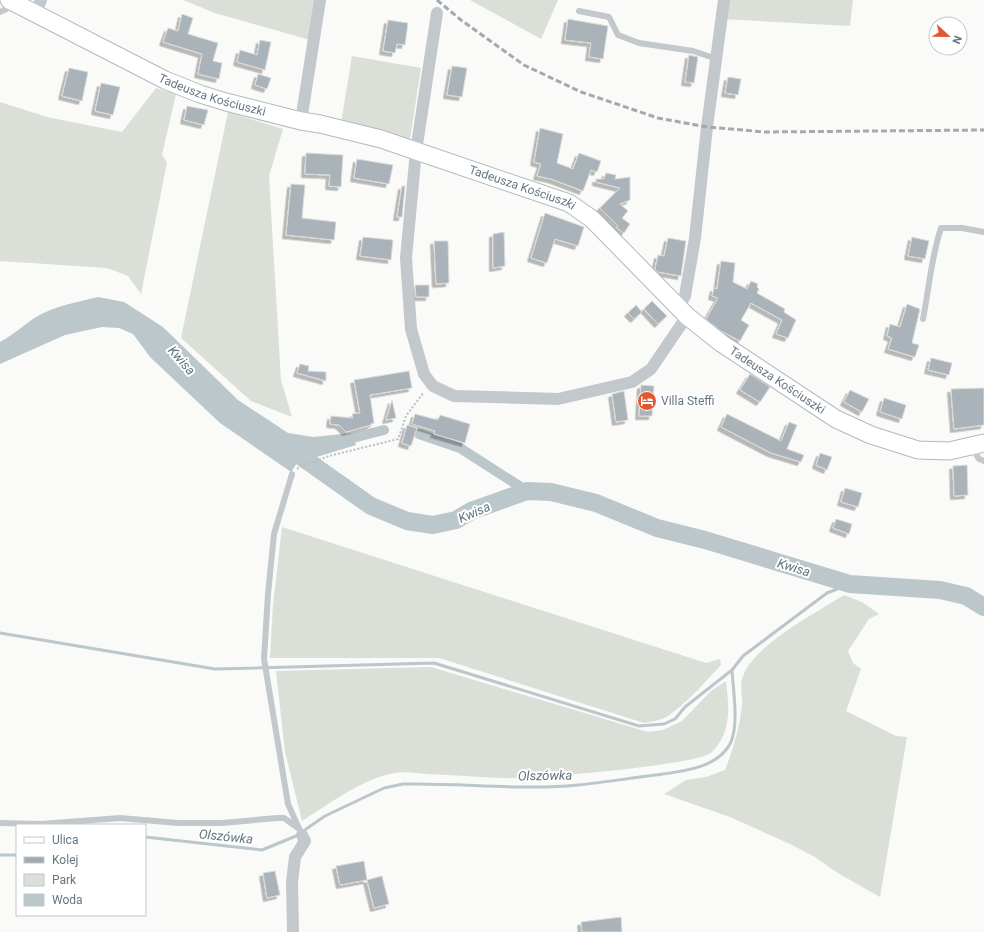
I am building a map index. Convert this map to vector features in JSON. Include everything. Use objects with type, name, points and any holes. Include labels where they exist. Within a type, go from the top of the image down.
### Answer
[{"type":"main road","name":"Tadeusza Kościuszki","points":[[13,2],[38,7],[165,80],[226,102],[381,139],[568,203],[592,219],[682,311],[721,343],[826,414],[857,430],[918,450],[948,451],[978,444]]},
{"type":"street","points":[[301,121],[320,0]]},
{"type":"street","points":[[437,14],[416,151],[406,266],[411,329],[424,374],[432,384],[454,396],[558,399],[632,382],[651,369],[682,311],[686,296],[695,238],[707,127],[724,0]]},
{"type":"street","points":[[294,932],[292,882],[295,857],[305,841],[301,832]]},
{"type":"lane","points":[[0,12],[13,2]]},
{"type":"lane","points":[[579,11],[609,17],[618,35],[639,42],[693,51],[717,59]]},
{"type":"lane","points":[[923,319],[929,290],[934,250],[940,228],[984,232]]},
{"type":"lane","points":[[978,444],[979,458],[984,461]]},
{"type":"lane","points":[[284,818],[288,812],[288,804],[264,662],[268,594],[274,534],[292,474]]},
{"type":"lane","points":[[288,804],[301,832]]},
{"type":"lane","points":[[0,823],[41,824],[120,818],[178,823],[222,823],[284,818],[301,832]]},
{"type":"path","points":[[292,474],[301,466],[357,448],[398,438],[406,416],[432,384]]},
{"type":"green space","points":[[183,0],[316,0],[310,40],[215,13]]},
{"type":"green space","points":[[470,0],[558,0],[541,39]]},
{"type":"green space","points":[[724,0],[853,0],[850,26],[722,19]]},
{"type":"green space","points":[[352,56],[421,68],[410,139],[341,123]]},
{"type":"green space","points":[[156,88],[176,94],[162,155],[167,162],[141,294],[128,276],[107,268],[0,261],[0,102],[47,117],[122,132]]},
{"type":"green space","points":[[228,112],[283,129],[269,176],[281,380],[292,417],[251,401],[181,338]]},
{"type":"green space","points":[[282,527],[706,663],[720,659],[721,665],[677,710],[662,719],[644,723],[439,658],[270,658],[273,605]]},
{"type":"green space","points":[[844,595],[862,602],[879,614],[869,619],[848,651],[853,663],[861,669],[846,711],[896,736],[907,737],[880,897],[836,872],[815,857],[790,844],[730,817],[664,794],[686,780],[706,777],[725,770],[739,723],[742,706],[742,679],[750,664],[760,652],[773,641],[803,620]]},
{"type":"green space","points":[[431,667],[648,732],[663,730],[682,721],[711,691],[726,681],[728,719],[723,736],[718,744],[712,752],[701,757],[622,770],[522,778],[399,772],[370,780],[358,786],[302,821],[285,752],[276,671]]},
{"type":"water","points":[[98,297],[124,302],[163,327],[238,400],[288,433],[313,437],[352,433],[356,445],[297,463],[291,472],[220,423],[150,357],[133,334],[119,328],[102,327],[65,335],[0,364],[0,342],[36,317],[58,307]]},
{"type":"building","points":[[182,14],[193,18],[188,34],[218,43],[213,61],[222,63],[219,79],[198,74],[202,54],[163,42],[168,28],[178,31]]},
{"type":"building","points":[[568,19],[608,26],[603,59],[589,57],[591,43],[565,40]]},
{"type":"building","points":[[388,20],[408,23],[405,45],[397,44],[395,53],[383,51]]},
{"type":"building","points":[[260,40],[271,42],[265,70],[237,62],[240,50],[257,55]]},
{"type":"building","points":[[689,55],[698,57],[694,83],[685,82]]},
{"type":"building","points":[[452,66],[467,68],[462,97],[447,95]]},
{"type":"building","points":[[69,68],[88,72],[82,101],[62,96]]},
{"type":"building","points":[[258,74],[271,78],[267,89],[255,85]]},
{"type":"building","points":[[728,77],[741,79],[738,95],[725,93]]},
{"type":"building","points":[[101,83],[120,87],[113,115],[95,111]]},
{"type":"building","points":[[187,106],[208,110],[204,125],[184,120]]},
{"type":"building","points":[[540,128],[563,134],[557,163],[573,169],[579,153],[601,161],[597,172],[591,170],[583,191],[551,179],[537,176],[541,164],[534,162]]},
{"type":"building","points":[[306,153],[343,155],[341,187],[329,186],[330,175],[305,174]]},
{"type":"building","points":[[357,159],[393,165],[389,184],[354,178]]},
{"type":"building","points":[[606,173],[616,175],[615,179],[630,177],[630,200],[620,204],[628,211],[622,218],[630,224],[624,233],[617,228],[618,226],[600,208],[620,188],[596,182],[596,179],[604,179]]},
{"type":"building","points":[[291,184],[305,185],[302,218],[336,222],[334,240],[286,235]]},
{"type":"building","points":[[402,186],[405,186],[402,217],[397,217]]},
{"type":"building","points":[[545,213],[584,227],[578,246],[555,239],[547,263],[531,258]]},
{"type":"building","points":[[504,232],[505,266],[493,268],[493,234]]},
{"type":"building","points":[[363,237],[393,240],[391,260],[360,256]]},
{"type":"building","points":[[912,237],[929,241],[925,259],[908,256]]},
{"type":"building","points":[[668,238],[686,241],[681,276],[658,272],[655,269],[658,255],[664,256]]},
{"type":"building","points":[[434,241],[448,241],[449,283],[436,284]]},
{"type":"building","points":[[721,261],[735,263],[733,282],[747,289],[751,281],[758,284],[757,287],[759,289],[757,293],[785,309],[784,312],[796,320],[788,338],[776,334],[782,320],[751,303],[741,320],[749,325],[740,341],[721,331],[706,319],[718,298],[712,296],[714,288],[717,289]]},
{"type":"building","points":[[415,285],[429,285],[429,297],[416,297]]},
{"type":"building","points":[[652,301],[667,316],[658,324],[644,309]]},
{"type":"building","points":[[907,304],[920,309],[912,343],[919,345],[915,357],[888,349],[892,338],[887,336],[890,324],[900,327]]},
{"type":"building","points":[[636,305],[642,312],[634,319],[628,313]]},
{"type":"building","points":[[931,358],[952,363],[949,375],[928,370]]},
{"type":"building","points":[[300,364],[309,366],[308,371],[326,372],[326,381],[297,373]]},
{"type":"building","points":[[409,371],[412,388],[370,395],[374,423],[346,432],[339,425],[330,424],[331,416],[353,418],[352,414],[360,413],[354,380]]},
{"type":"building","points":[[750,374],[770,387],[760,402],[740,390]]},
{"type":"building","name":"Villa Steffi","points":[[641,385],[654,386],[652,416],[639,416]]},
{"type":"building","points":[[984,388],[984,425],[954,429],[951,389]]},
{"type":"building","points":[[850,390],[869,399],[862,412],[844,402]]},
{"type":"building","points":[[624,391],[628,420],[616,422],[612,394]]},
{"type":"building","points":[[884,398],[906,405],[902,419],[880,412]]},
{"type":"building","points":[[392,400],[396,418],[386,420]]},
{"type":"building","points":[[415,414],[438,420],[440,415],[470,424],[465,443],[434,434],[435,431],[412,424]]},
{"type":"building","points":[[727,414],[781,441],[789,422],[797,425],[787,449],[804,455],[801,462],[771,453],[721,427]]},
{"type":"building","points":[[407,425],[417,428],[411,446],[402,443]]},
{"type":"building","points":[[820,453],[832,457],[827,470],[816,465]]},
{"type":"building","points":[[967,465],[968,495],[954,496],[953,466]]},
{"type":"building","points":[[845,488],[862,493],[858,507],[841,502]]},
{"type":"building","points":[[836,519],[852,524],[849,534],[833,528]]},
{"type":"building","points":[[364,861],[367,880],[340,885],[336,866]]},
{"type":"building","points":[[275,871],[280,895],[267,898],[263,873]]},
{"type":"building","points":[[382,876],[389,904],[374,908],[367,880]]},
{"type":"building","points":[[621,917],[622,932],[582,932],[581,922]]},
{"type":"waterway","points":[[341,441],[384,430]]},
{"type":"waterway","points":[[419,434],[460,448],[527,491]]},
{"type":"waterway","name":"Kwisa","points":[[286,446],[371,506],[407,521],[433,525],[456,520],[471,511],[527,491],[551,492],[596,503],[657,528],[705,540],[850,584],[940,590],[966,596],[984,607]]},
{"type":"waterway","name":"Olszówka","points":[[146,837],[262,850],[296,836],[325,816],[384,788],[403,784],[545,787],[589,784],[670,773],[706,764],[725,752],[731,742],[735,726],[732,670],[743,656],[827,593],[850,584]]},
{"type":"waterway","points":[[0,633],[215,669],[434,663],[639,726],[664,724],[675,719],[685,707],[732,670]]},
{"type":"waterway","name":"Olszówka","points":[[0,855],[16,855]]},
{"type":"railway","points":[[437,0],[461,20],[524,65],[581,92],[658,118],[707,127],[765,132],[984,130]]},
{"type":"place","name":"Villa Steffi","points":[[647,401]]}]
